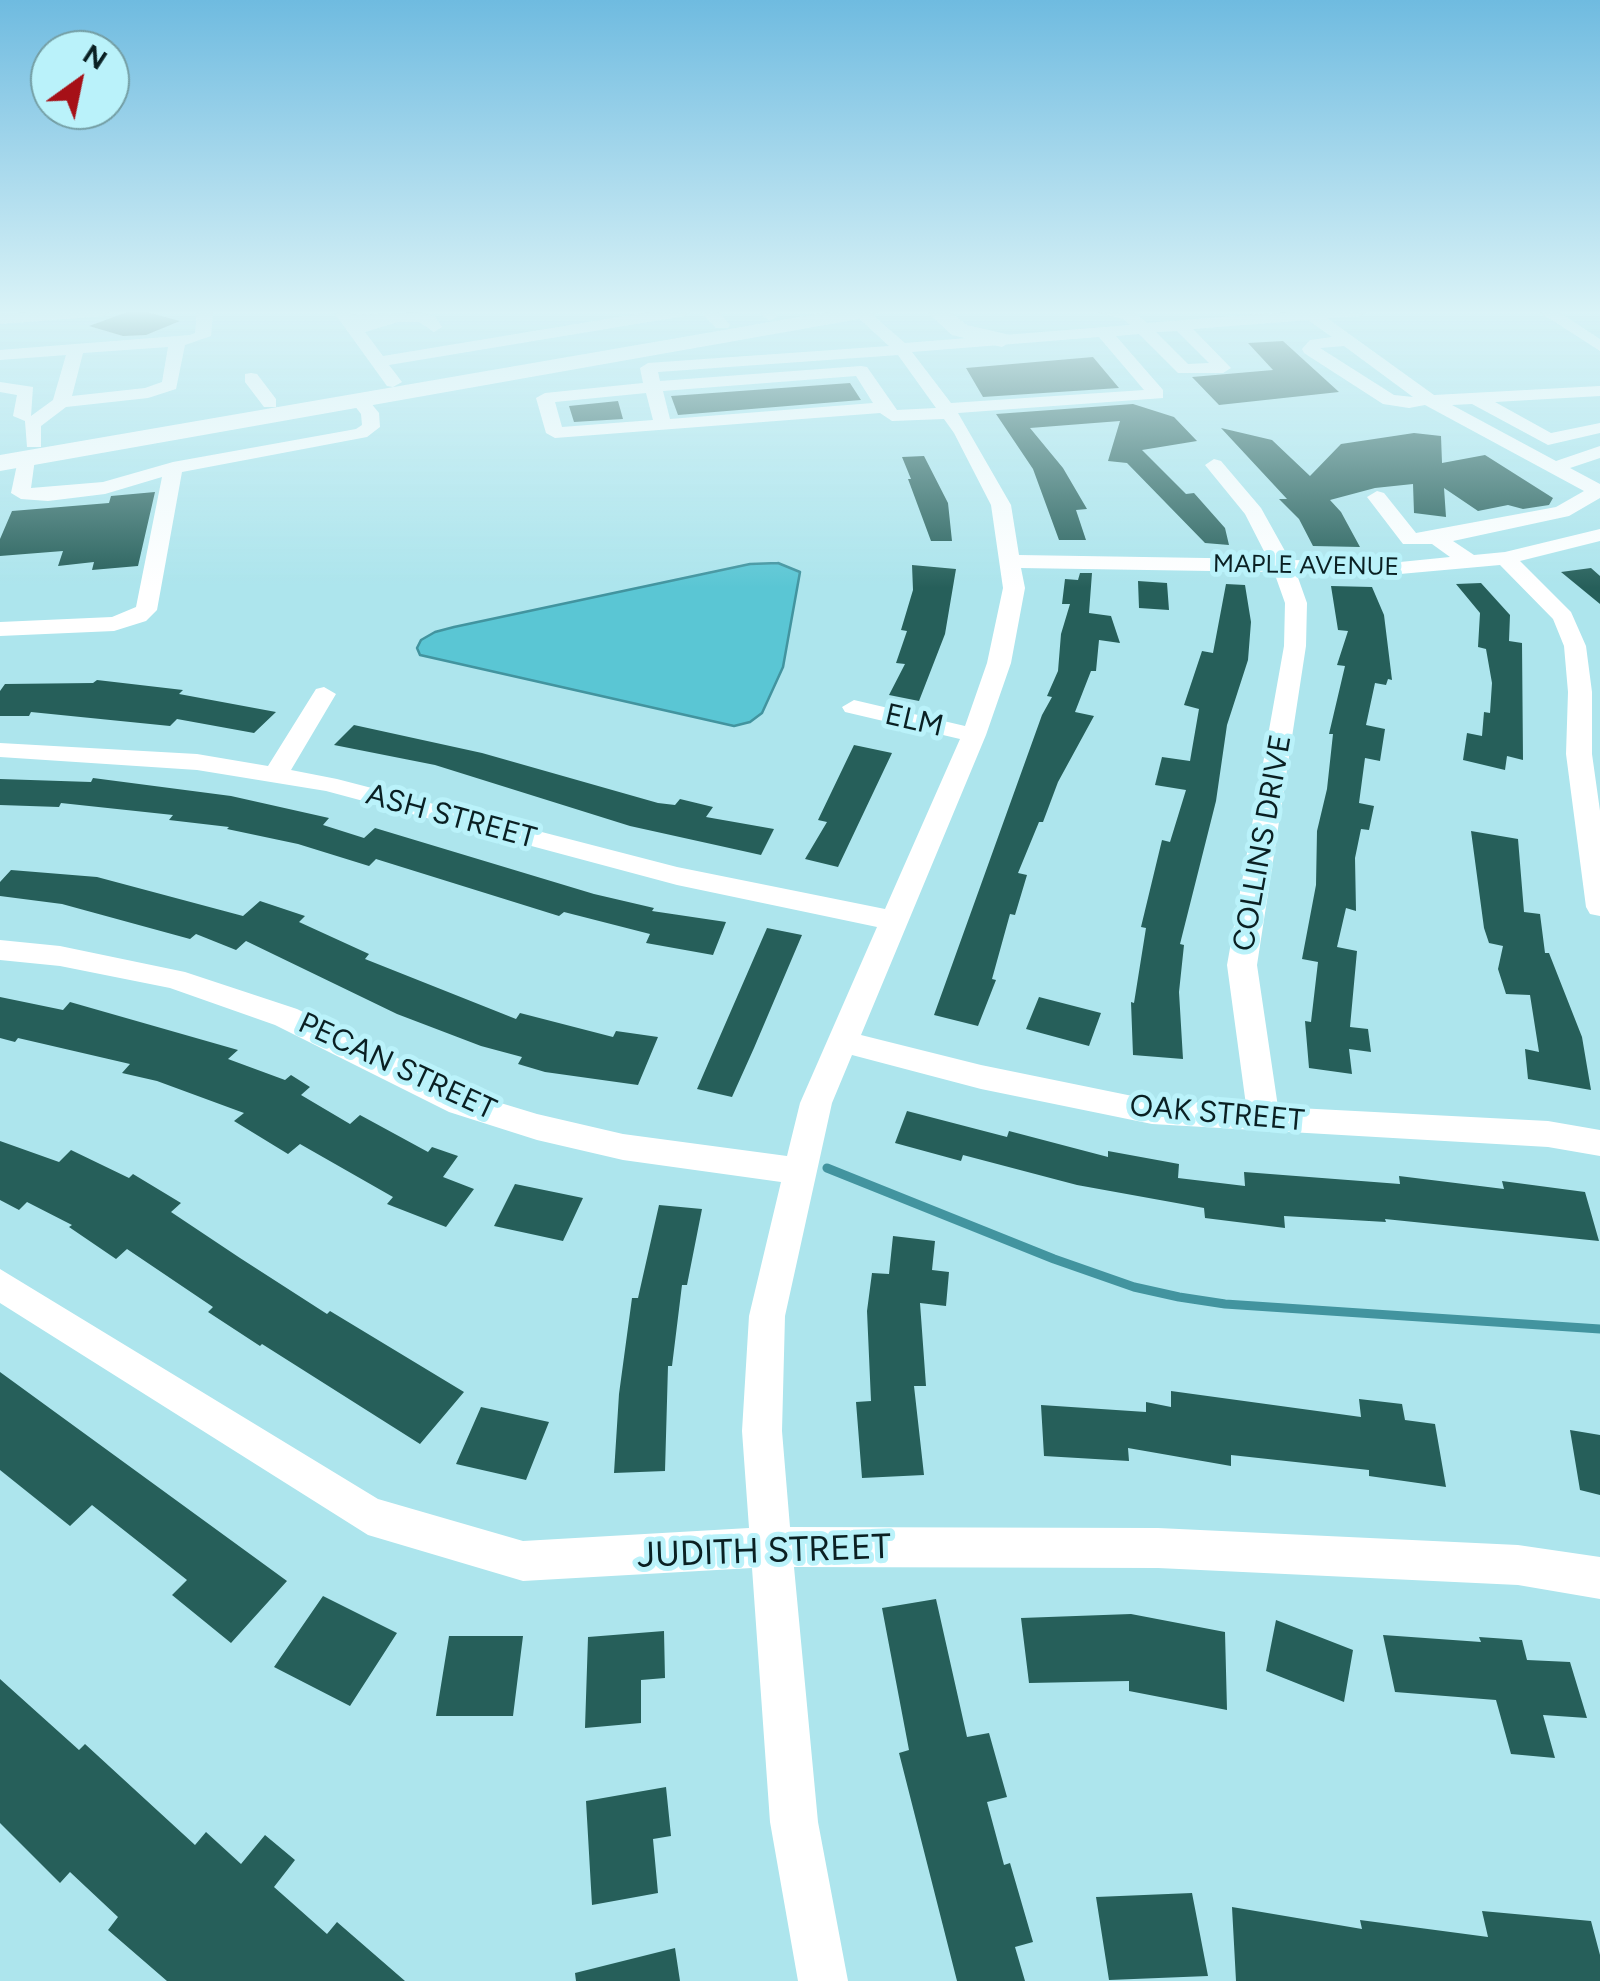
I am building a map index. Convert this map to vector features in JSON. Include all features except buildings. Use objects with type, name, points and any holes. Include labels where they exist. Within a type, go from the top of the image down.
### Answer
[{"type":"main road","points":[[0,449],[28,435],[267,403]]},
{"type":"main road","points":[[0,463],[28,435],[336,403]]},
{"type":"street","points":[[27,403],[21,493],[84,491],[173,468],[361,433],[372,427],[370,412],[362,403]]},
{"type":"street","points":[[28,435],[60,403]]},
{"type":"street","points":[[547,403],[555,433],[885,407]]},
{"type":"street","points":[[659,403],[663,425]]},
{"type":"street","points":[[744,403],[750,418]]},
{"type":"street","points":[[883,403],[895,417],[1040,403]]},
{"type":"street","points":[[824,1981],[794,1822],[762,1431],[767,1316],[816,1104],[974,735],[1009,619],[1014,588],[1001,505],[963,432],[941,403]]},
{"type":"street","points":[[1435,403],[1599,492]]},
{"type":"street","points":[[1484,403],[1548,439],[1600,428]]},
{"type":"street","points":[[0,420],[28,435]]},
{"type":"street","points":[[1552,468],[1600,452]]},
{"type":"street","name":"COLLINS DRIVE","points":[[1214,466],[1254,512],[1296,602],[1295,646],[1242,965],[1264,1120]]},
{"type":"street","points":[[0,629],[114,624],[146,610],[173,468]]},
{"type":"street","points":[[1,500],[20,486]]},
{"type":"street","points":[[1376,497],[1410,540],[1562,512],[1599,492]]},
{"type":"street","name":"MAPLE AVENUE","points":[[1008,561],[1400,568],[1505,558],[1600,535]]},
{"type":"street","points":[[1436,538],[1469,562]]},
{"type":"street","points":[[1505,558],[1563,617],[1575,646],[1580,692],[1579,754],[1600,908]]},
{"type":"street","points":[[275,776],[324,694]]},
{"type":"street","name":"ELM","points":[[854,708],[974,735]]},
{"type":"street","name":"ASH STREET","points":[[0,750],[198,762],[328,784],[677,876],[896,920]]},
{"type":"street","name":"PECAN STREET","points":[[0,950],[60,956],[174,979],[286,1016],[460,1103],[537,1127],[623,1147],[798,1171]]},
{"type":"street","name":"OAK STREET","points":[[840,1041],[980,1076],[1152,1112],[1548,1134],[1600,1142]]},
{"type":"street","name":"JUDITH STREET","points":[[0,1284],[368,1516],[523,1561],[771,1547],[1158,1548],[1518,1565],[1600,1578]]},
{"type":"water","points":[[778,563],[800,572],[783,667],[762,713],[750,722],[734,726],[420,655],[417,648],[421,640],[435,632],[454,627],[750,564]]},
{"type":"waterway","points":[[827,1168],[1054,1259],[1134,1287],[1179,1297],[1225,1304],[1600,1329]]}]
